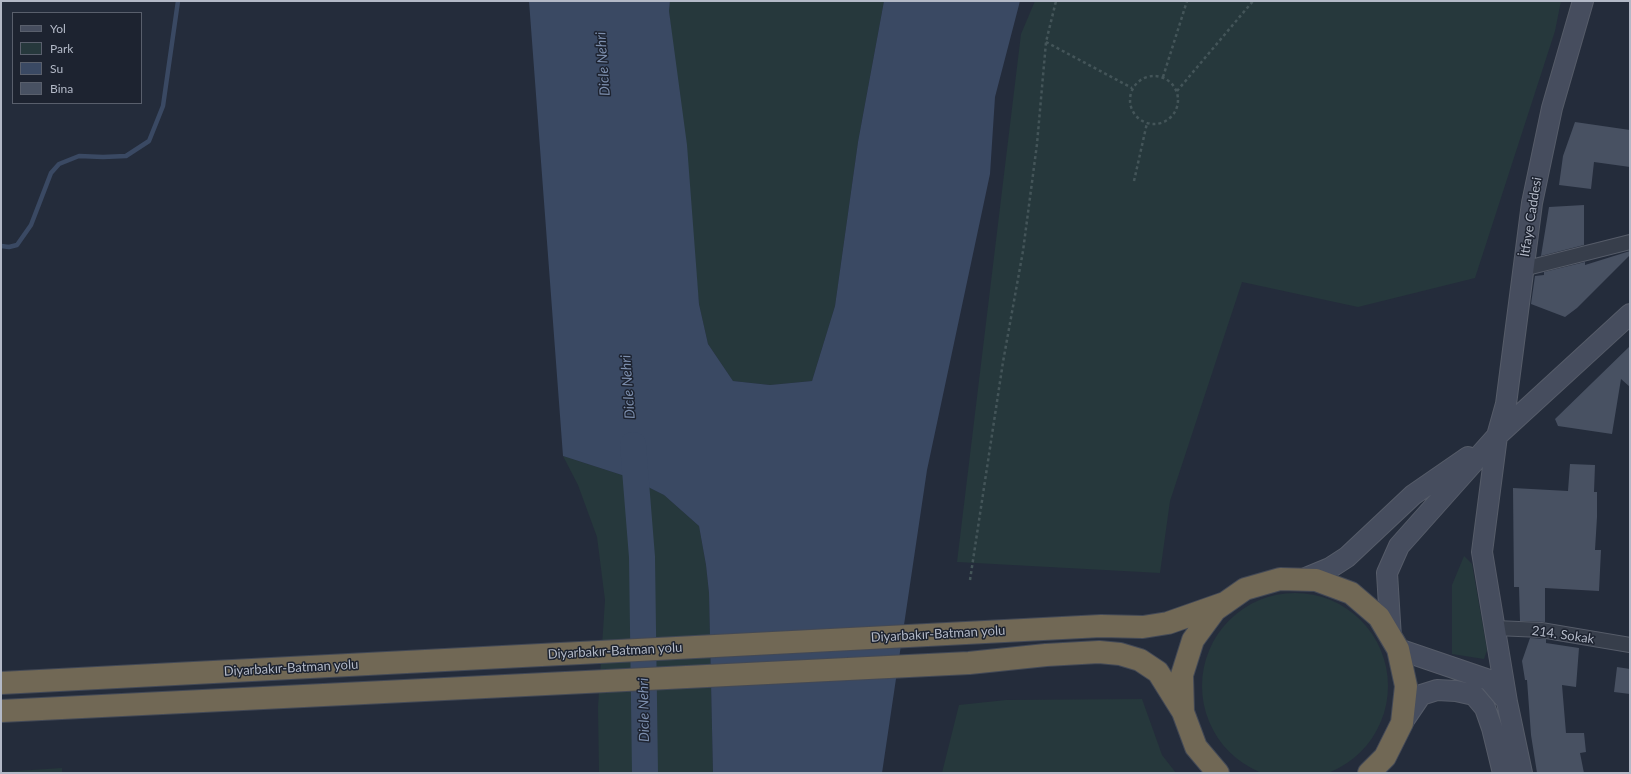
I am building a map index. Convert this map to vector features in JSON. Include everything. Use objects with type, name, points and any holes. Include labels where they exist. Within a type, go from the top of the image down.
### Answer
[{"type":"highway","points":[[1183,712],[1182,675],[1193,640],[1215,610],[1245,589],[1280,579],[1316,580],[1351,594],[1379,617],[1395,643],[1406,686],[1402,723],[1385,757],[1369,773]]},
{"type":"highway","name":"Diyarbakır-Batman yolu","points":[[1,683],[968,632],[1101,626],[1143,627],[1168,623],[1225,603]]},
{"type":"highway","points":[[1,711],[969,663],[1046,655],[1099,652],[1120,654],[1140,660],[1158,672],[1183,712],[1196,747],[1218,773]]},
{"type":"highway","points":[[1391,745],[1394,773]]},
{"type":"street","name":"İtfaye Caddesi","points":[[1522,773],[1507,702],[1496,628],[1482,552],[1497,436],[1506,404],[1532,203],[1552,108],[1583,1]]},
{"type":"street","points":[[1523,269],[1630,242]]},
{"type":"street","points":[[1507,702],[1490,680],[1395,643],[1387,573],[1399,546],[1497,436],[1630,315]]},
{"type":"street","points":[[1301,580],[1330,568],[1347,557],[1413,495],[1497,436]]},
{"type":"street","name":"214. Sokak","points":[[1496,628],[1541,630],[1630,644]]},
{"type":"street","points":[[1402,723],[1421,695],[1437,690],[1456,691],[1474,695],[1484,708],[1492,728],[1503,773]]},
{"type":"path","points":[[970,580],[1003,362],[1024,243],[1037,144],[1046,42],[1056,1]]},
{"type":"path","points":[[1163,77],[1187,1]]},
{"type":"path","points":[[1177,92],[1253,1]]},
{"type":"path","points":[[1046,42],[1132,88]]},
{"type":"path","points":[[1156,75],[1163,77],[1174,86],[1177,92],[1178,107],[1174,114],[1162,123],[1147,124],[1140,120],[1131,109],[1130,95],[1132,88],[1142,78],[1156,75]]},
{"type":"path","points":[[1134,181],[1147,124]]},
{"type":"green space","points":[[670,1],[884,1],[858,142],[835,306],[812,381],[770,385],[733,381],[708,344],[699,304],[669,11]]},
{"type":"green space","points":[[1035,1],[1561,1],[1555,31],[1475,278],[1358,307],[1242,282],[1170,501],[1160,573],[957,562],[1021,34]]},
{"type":"green space","points":[[563,456],[628,477],[664,495],[699,526],[709,593],[713,773],[599,773],[598,707],[605,600],[597,537],[578,485]]},
{"type":"green space","points":[[1464,556],[1472,564],[1487,650],[1484,659],[1452,654],[1452,585]]},
{"type":"green space","points":[[1286,593],[1304,593],[1322,597],[1339,604],[1354,614],[1367,627],[1377,642],[1384,659],[1388,677],[1388,695],[1384,713],[1372,738],[1354,758],[1339,768],[1322,775],[1268,775],[1243,763],[1229,752],[1213,730],[1206,713],[1202,695],[1202,677],[1206,659],[1213,642],[1223,627],[1236,614],[1251,604],[1268,597]]},
{"type":"green space","points":[[1142,699],[1162,755],[1176,773],[942,773],[959,705],[1006,700]]},
{"type":"green space","points":[[62,768],[62,773],[1,773],[1,772]]},
{"type":"water","points":[[529,1],[670,1],[669,11],[687,145],[699,304],[708,344],[733,381],[770,385],[812,381],[835,306],[858,142],[884,1],[1020,1],[995,97],[990,174],[927,470],[882,773],[713,773],[709,593],[699,526],[664,495],[628,477],[563,456]]},
{"type":"building","points":[[1575,122],[1630,130],[1630,167],[1594,162],[1591,189],[1559,185],[1563,156]]},
{"type":"building","points":[[1584,205],[1584,245],[1541,256],[1549,207]]},
{"type":"building","points":[[1630,251],[1630,255],[1577,308],[1565,317],[1531,304],[1535,276],[1544,275],[1544,272],[1585,262],[1585,265]]},
{"type":"building","points":[[1630,346],[1630,387],[1621,379],[1612,434],[1558,426],[1555,419]]},
{"type":"building","points":[[1570,464],[1595,465],[1594,492],[1597,492],[1597,517],[1595,550],[1601,550],[1599,591],[1545,588],[1545,622],[1520,621],[1519,587],[1514,587],[1513,488],[1568,491]]},
{"type":"building","points":[[1530,638],[1546,639],[1546,643],[1579,648],[1576,687],[1562,685],[1566,733],[1584,733],[1586,752],[1580,753],[1584,773],[1537,773],[1531,735],[1527,680],[1525,680],[1522,661]]},
{"type":"building","points":[[1617,667],[1630,669],[1630,694],[1614,692]]},
{"type":"waterway","points":[[1,246],[9,247],[17,245],[31,225],[51,173],[59,164],[79,156],[126,156],[149,141],[163,106],[178,1]]},
{"type":"waterway","name":"Dicle Nehri","points":[[633,445],[642,557],[645,773]]}]
